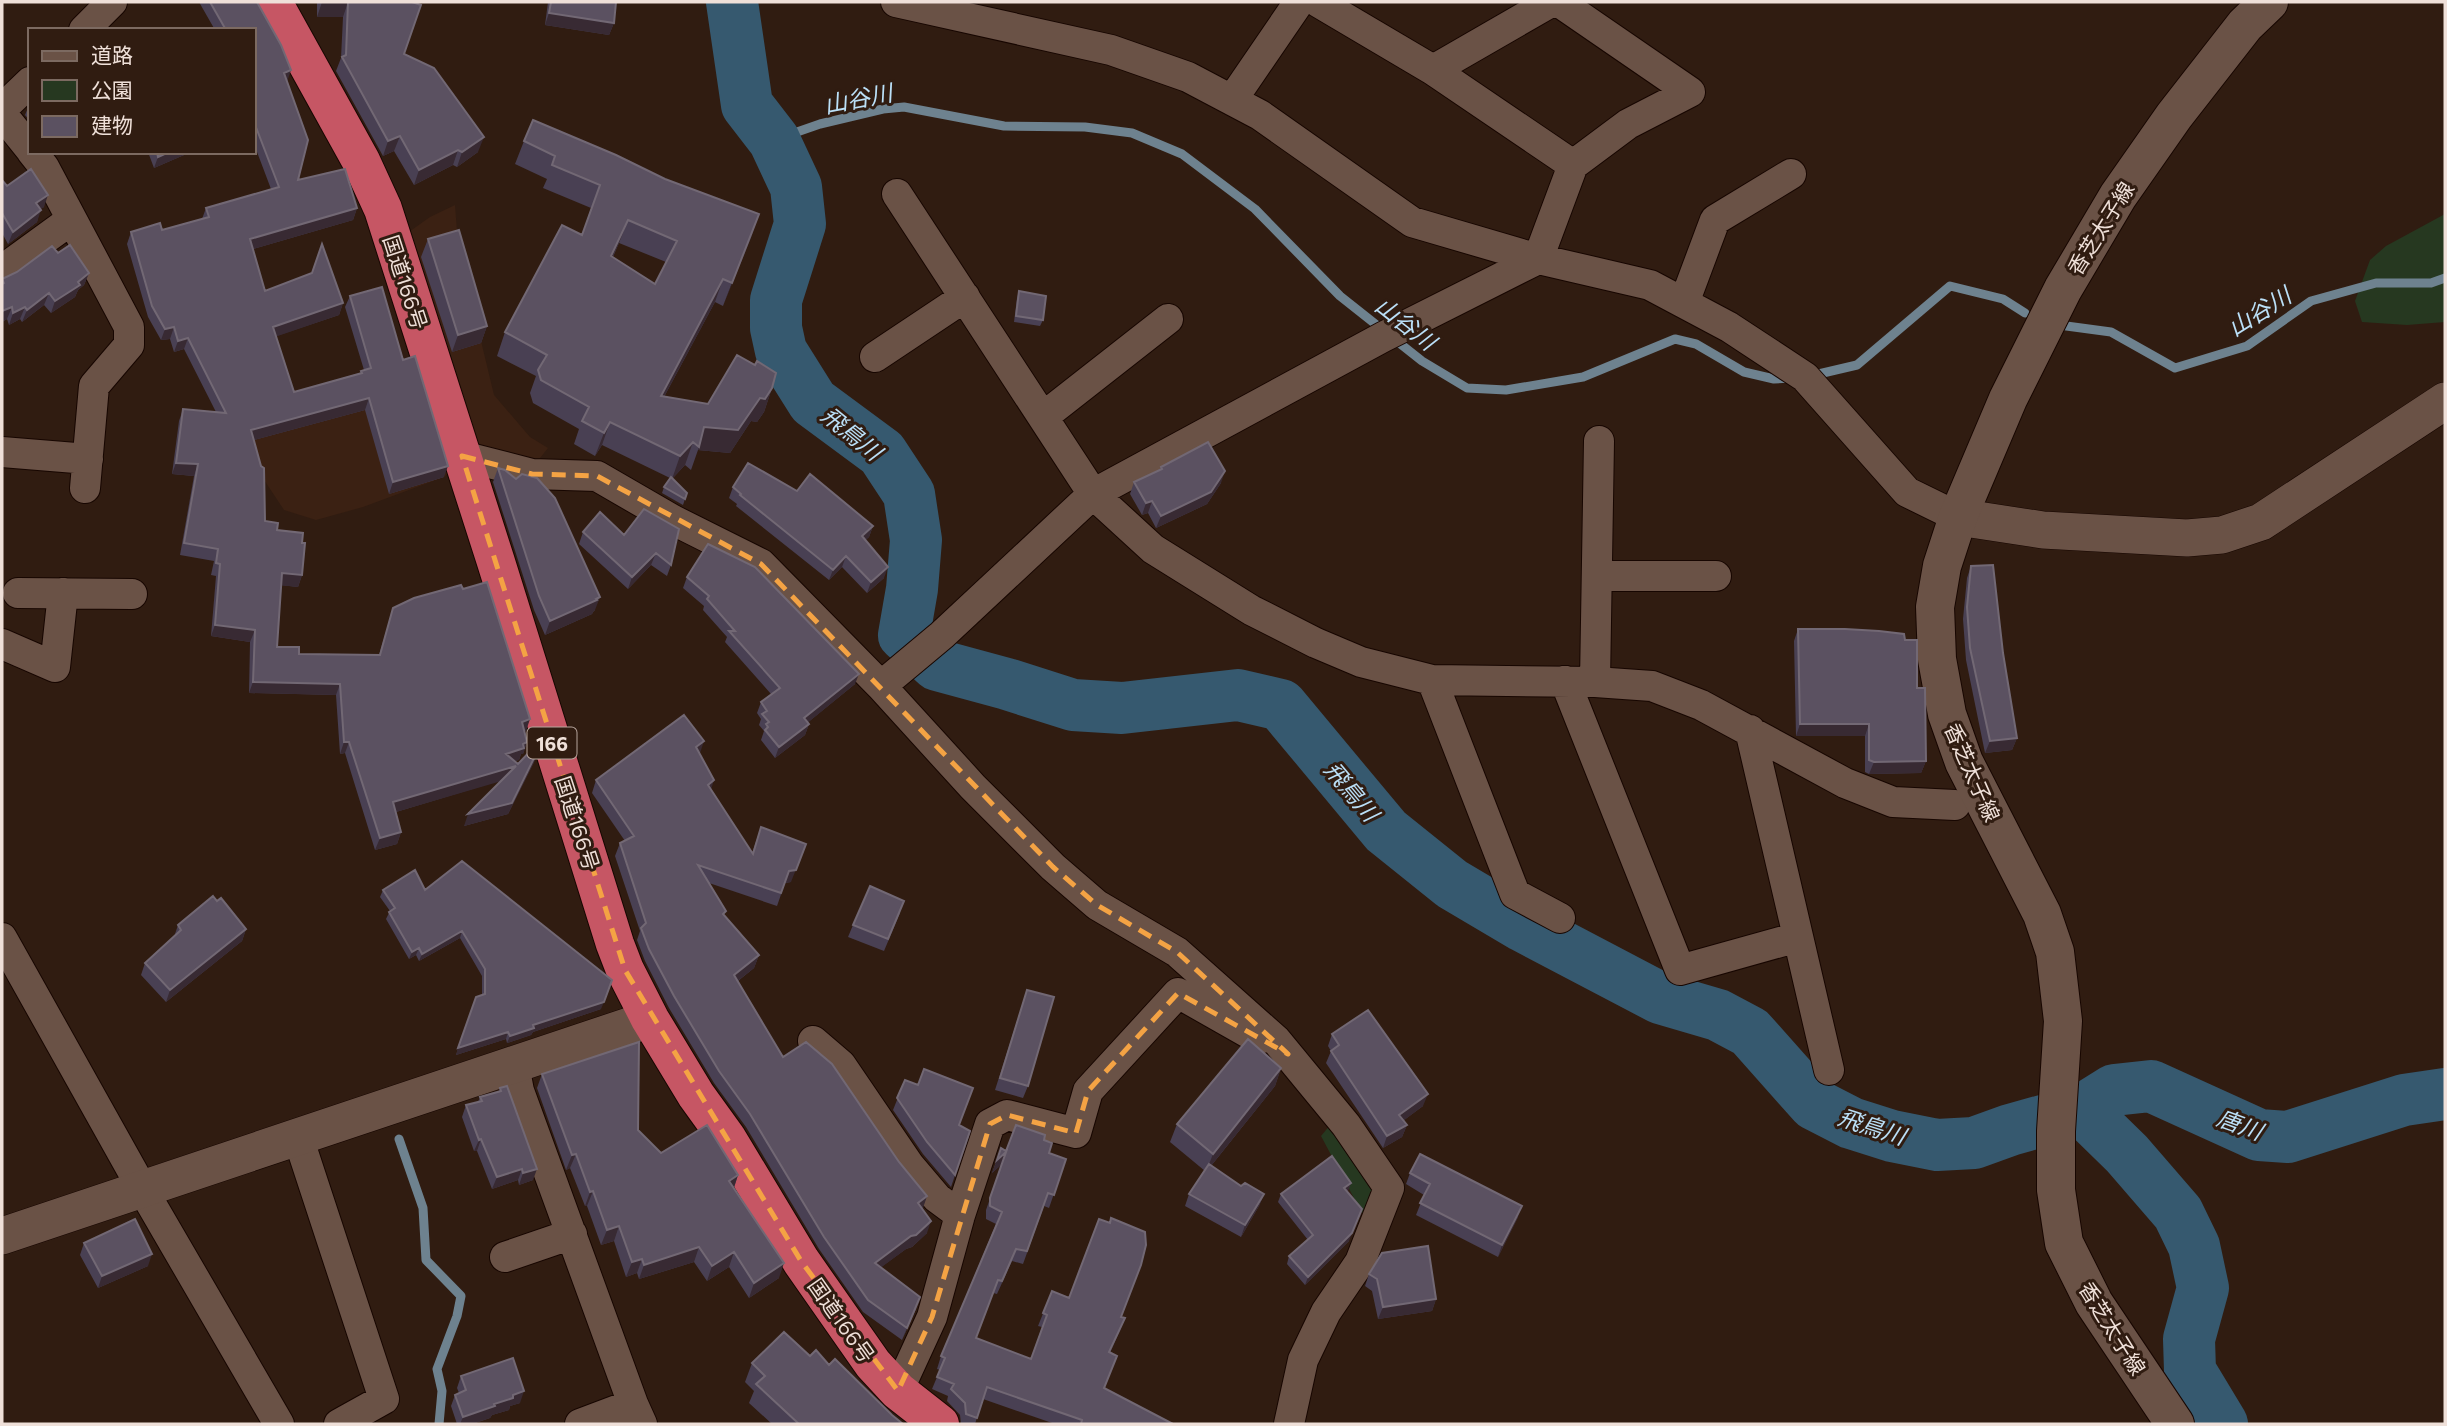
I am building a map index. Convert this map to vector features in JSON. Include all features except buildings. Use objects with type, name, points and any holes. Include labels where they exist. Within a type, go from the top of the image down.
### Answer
[{"type":"highway","name":"国道166号","points":[[273,2],[361,161],[383,209],[625,970],[696,1095],[727,1138],[801,1261],[873,1364],[898,1391],[940,1424]]},
{"type":"main road","name":"香芝太子線","points":[[2175,1424],[2094,1303],[2064,1242],[2056,1190],[2056,1130],[2063,1021],[2055,953],[2042,914],[1964,762],[1947,714],[1937,659],[1934,607],[1942,566],[1958,517],[2008,399],[2063,289],[2104,219],[2174,116],[2245,25],[2269,2]]},
{"type":"street","points":[[85,28],[113,2]]},
{"type":"street","points":[[896,2],[947,6],[1111,50],[1188,77],[1261,115],[1412,222],[1538,259],[1650,285],[1729,327],[1805,377],[1907,492],[1958,517],[2043,530],[2187,538],[2222,535],[2261,522],[2445,401]]},
{"type":"street","points":[[1233,100],[1299,2]]},
{"type":"street","points":[[1318,2],[1433,71],[1573,165]]},
{"type":"street","points":[[1433,71],[1551,2]]},
{"type":"street","points":[[881,685],[942,635],[1093,494],[1382,337],[1411,325],[1538,259],[1573,165],[1628,124],[1690,92],[1559,2]]},
{"type":"street","points":[[28,84],[2,111],[28,147]]},
{"type":"street","points":[[2,452],[86,473],[94,386],[129,345],[129,327],[44,167],[33,154]]},
{"type":"street","points":[[1684,303],[1715,220],[1791,174]]},
{"type":"street","points":[[897,194],[1093,494],[1153,549],[1251,610],[1361,662],[1432,680],[1565,681],[1652,686],[1701,705],[1845,783],[1894,802],[1955,805]]},
{"type":"street","points":[[2,270],[71,220]]},
{"type":"street","points":[[875,358],[965,297]]},
{"type":"street","points":[[1043,417],[1168,319]]},
{"type":"street","points":[[1595,682],[1598,441]]},
{"type":"street","points":[[462,456],[532,474],[597,476],[673,520],[761,564],[881,685],[973,787],[1053,867],[1097,905],[1177,952],[1276,1040],[1288,1054],[1346,1125],[1389,1188],[1360,1262],[1326,1312],[1303,1360],[1289,1424]]},
{"type":"street","points":[[1597,576],[1716,576]]},
{"type":"street","points":[[18,593],[132,594]]},
{"type":"street","points":[[2,644],[55,667],[63,593]]},
{"type":"street","points":[[1432,680],[1515,894],[1560,918]]},
{"type":"street","points":[[1565,681],[1681,970],[1798,937]]},
{"type":"street","points":[[1750,730],[1829,1070]]},
{"type":"street","points":[[2,938],[143,1190],[279,1424]]},
{"type":"street","points":[[898,1391],[932,1317],[960,1215],[990,1124],[1007,1115],[1076,1133],[1088,1091],[1178,993],[1288,1054]]},
{"type":"street","points":[[2,1237],[650,1018]]},
{"type":"street","points":[[814,1041],[841,1065],[909,1165],[937,1198],[960,1215]]},
{"type":"street","points":[[514,1065],[519,1091],[637,1414],[580,1424]]},
{"type":"street","points":[[298,1137],[384,1399],[339,1424]]},
{"type":"street","points":[[505,1257],[572,1234]]},
{"type":"highlighted area","points":[[462,456],[532,474],[597,476],[761,564],[1053,867],[1097,905],[1177,952],[1288,1054],[1178,993],[1088,1091],[1076,1133],[1007,1115],[990,1124],[932,1317],[898,1391],[801,1261],[625,970]]},
{"type":"shaded area","points":[[455,205],[458,245],[494,395],[530,437],[548,448],[536,463],[474,449],[444,477],[363,507],[316,520],[284,510],[225,421],[411,368],[406,234],[430,217]]},
{"type":"green space","points":[[2445,214],[2445,322],[2407,325],[2362,322],[2355,301],[2370,260],[2386,246]]},
{"type":"green space","points":[[1331,1124],[1375,1191],[1364,1217],[1321,1136]]},
{"type":"waterway","name":"飛鳥川","points":[[732,2],[747,105],[774,140],[796,187],[800,224],[776,300],[776,328],[781,351],[813,402],[882,453],[909,494],[916,540],[912,589],[904,635],[937,665],[1073,705],[1122,708],[1238,695],[1281,705],[1386,831],[1452,884],[1523,926],[1660,998],[1718,1015],[1750,1032],[1814,1104],[1851,1123],[1892,1136],[1937,1145],[1974,1143],[2082,1110],[2114,1090],[2151,1086],[2259,1135],[2288,1137],[2404,1100],[2445,1094]]},
{"type":"waterway","name":"山谷川","points":[[774,140],[820,124],[883,109],[904,107],[1004,126],[1085,127],[1132,133],[1182,154],[1255,209],[1340,296],[1422,361],[1467,388],[1506,390],[1583,377],[1675,339],[1696,344],[1744,372],[1774,379],[1792,378]]},
{"type":"waterway","name":"山谷川","points":[[2059,325],[2111,332],[2175,368],[2247,346],[2311,301],[2376,283],[2431,283],[2445,278]]},
{"type":"waterway","name":"山谷川","points":[[1810,376],[1857,365],[1950,286],[2003,299],[2025,313]]},
{"type":"waterway","name":"飛鳥川","points":[[2082,1110],[2127,1154],[2178,1213],[2194,1246],[2203,1288],[2189,1339],[2190,1371],[2222,1424]]},
{"type":"waterway","points":[[399,1139],[423,1208],[426,1260],[461,1296],[457,1316],[437,1369],[442,1391],[439,1424]]},
{"type":"water label","name":"唐川","points":[[2240,1124]]}]
